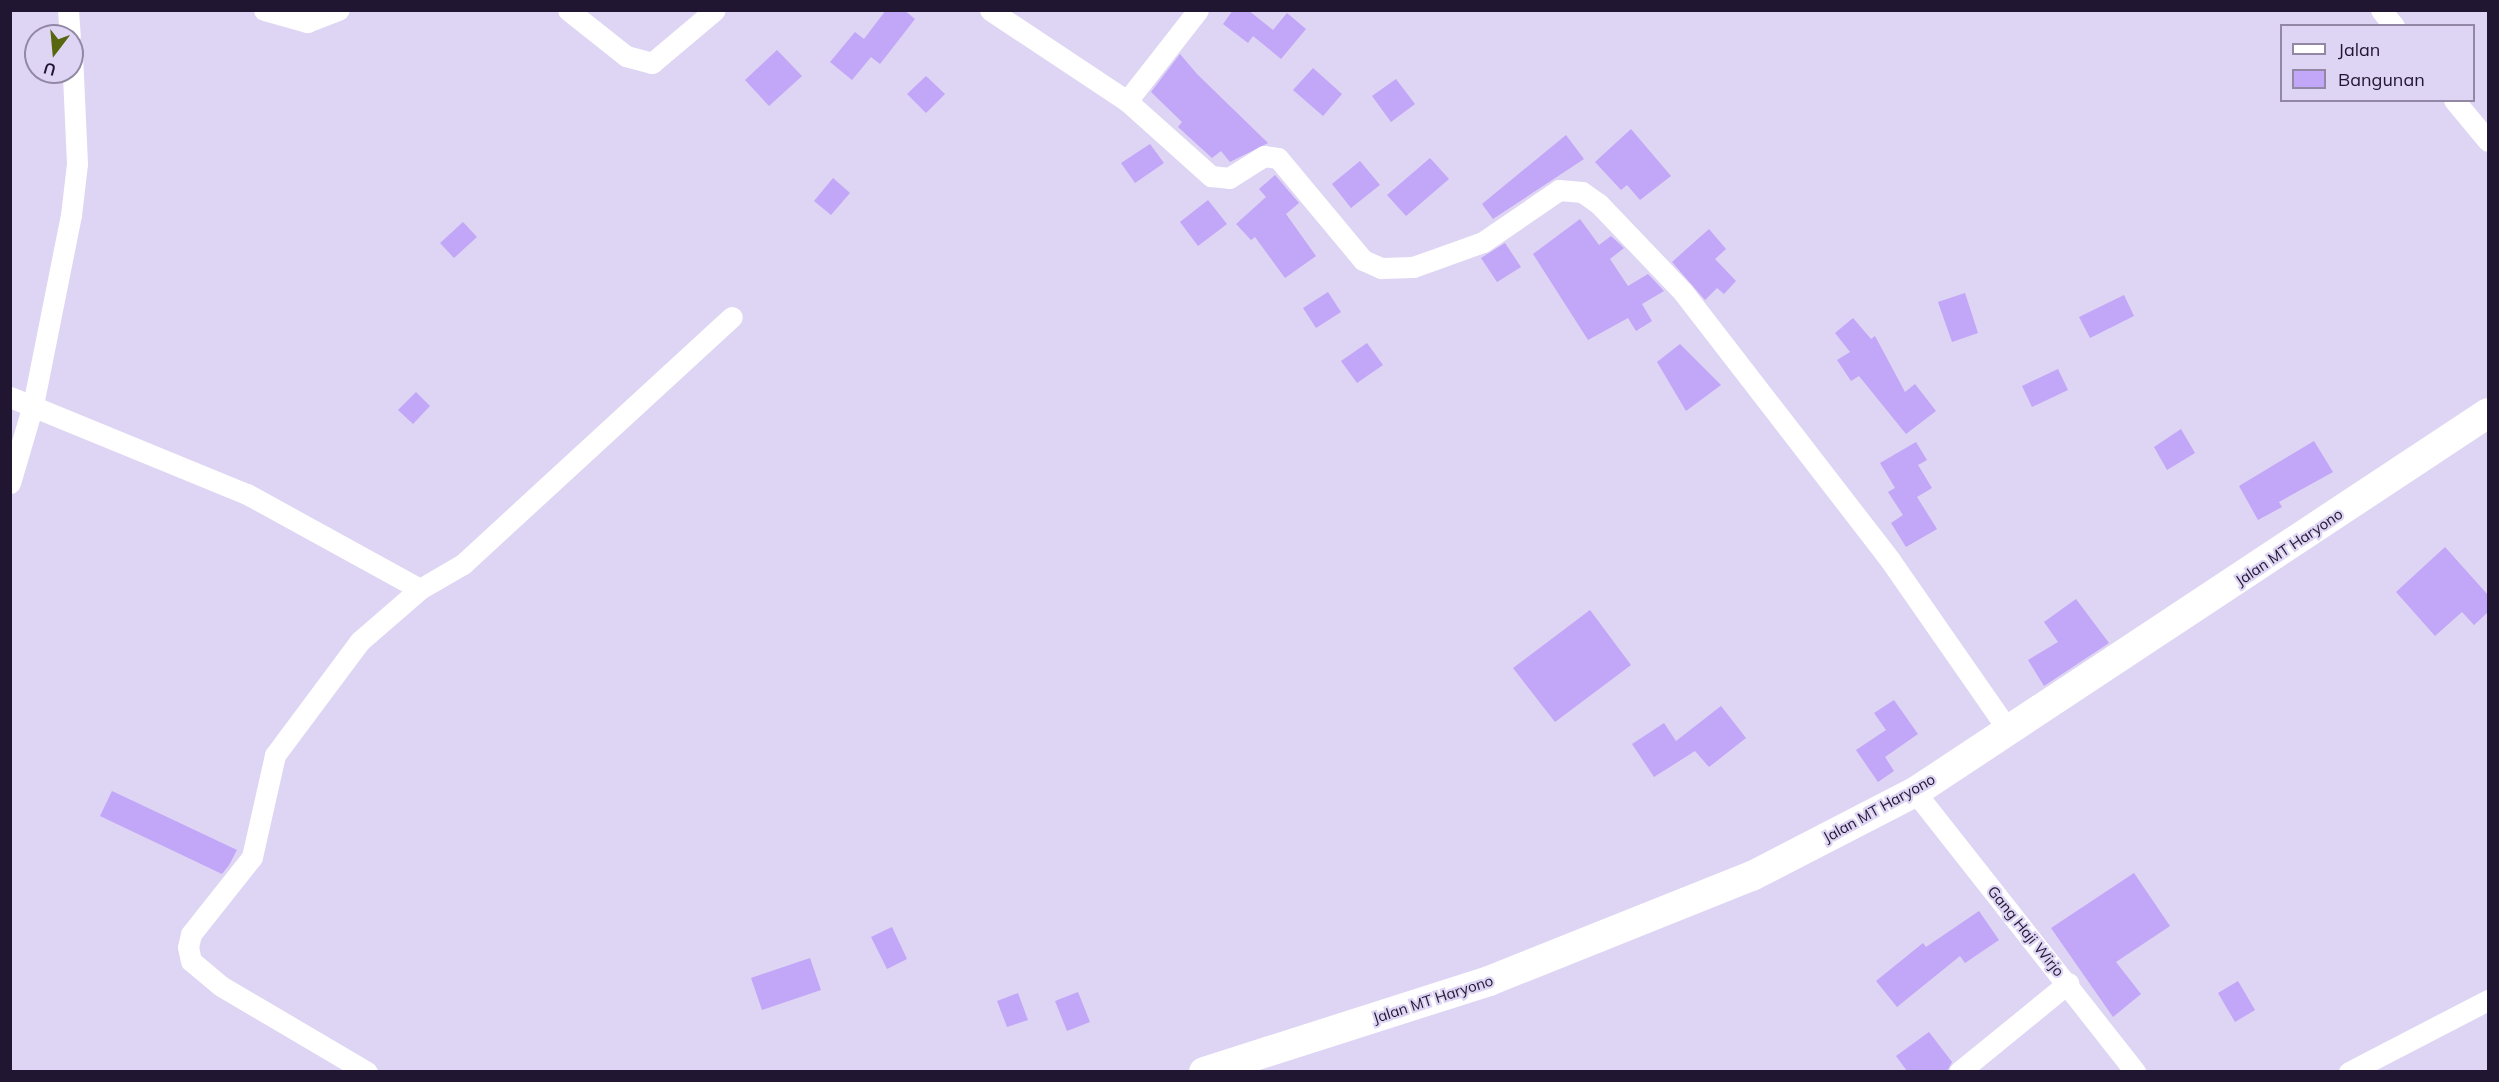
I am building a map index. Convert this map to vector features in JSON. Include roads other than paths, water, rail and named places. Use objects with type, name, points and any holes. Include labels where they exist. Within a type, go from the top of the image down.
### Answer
[{"type":"main road","name":"Jalan MT Haryono","points":[[1204,1071],[1407,1009],[1584,946],[1752,876],[1915,792],[2488,413]]},
{"type":"street","points":[[264,10],[307,22],[339,10]]},
{"type":"street","points":[[568,10],[626,56],[652,63],[715,10]]},
{"type":"street","points":[[990,10],[1127,101],[1221,180],[1264,156],[1278,158],[1363,260],[1395,272],[1483,242],[1559,190],[1582,192],[1599,204],[1683,292],[1890,560],[2008,730]]},
{"type":"street","points":[[1127,101],[1198,10]]},
{"type":"street","points":[[2381,10],[2392,24]]},
{"type":"street","points":[[10,483],[33,405],[77,164],[73,84]]},
{"type":"street","points":[[2456,102],[2488,141]]},
{"type":"street","points":[[367,1071],[221,987],[191,961],[188,947],[191,934],[252,857],[275,755],[360,641],[420,589],[463,564],[732,317]]},
{"type":"street","points":[[10,397],[247,494],[420,589]]},
{"type":"street","name":"Gang Haji Wirjo","points":[[1915,792],[2068,983],[2135,1071]]},
{"type":"street","points":[[1959,1071],[2068,983]]},
{"type":"street","points":[[2349,1071],[2488,1000]]}]
